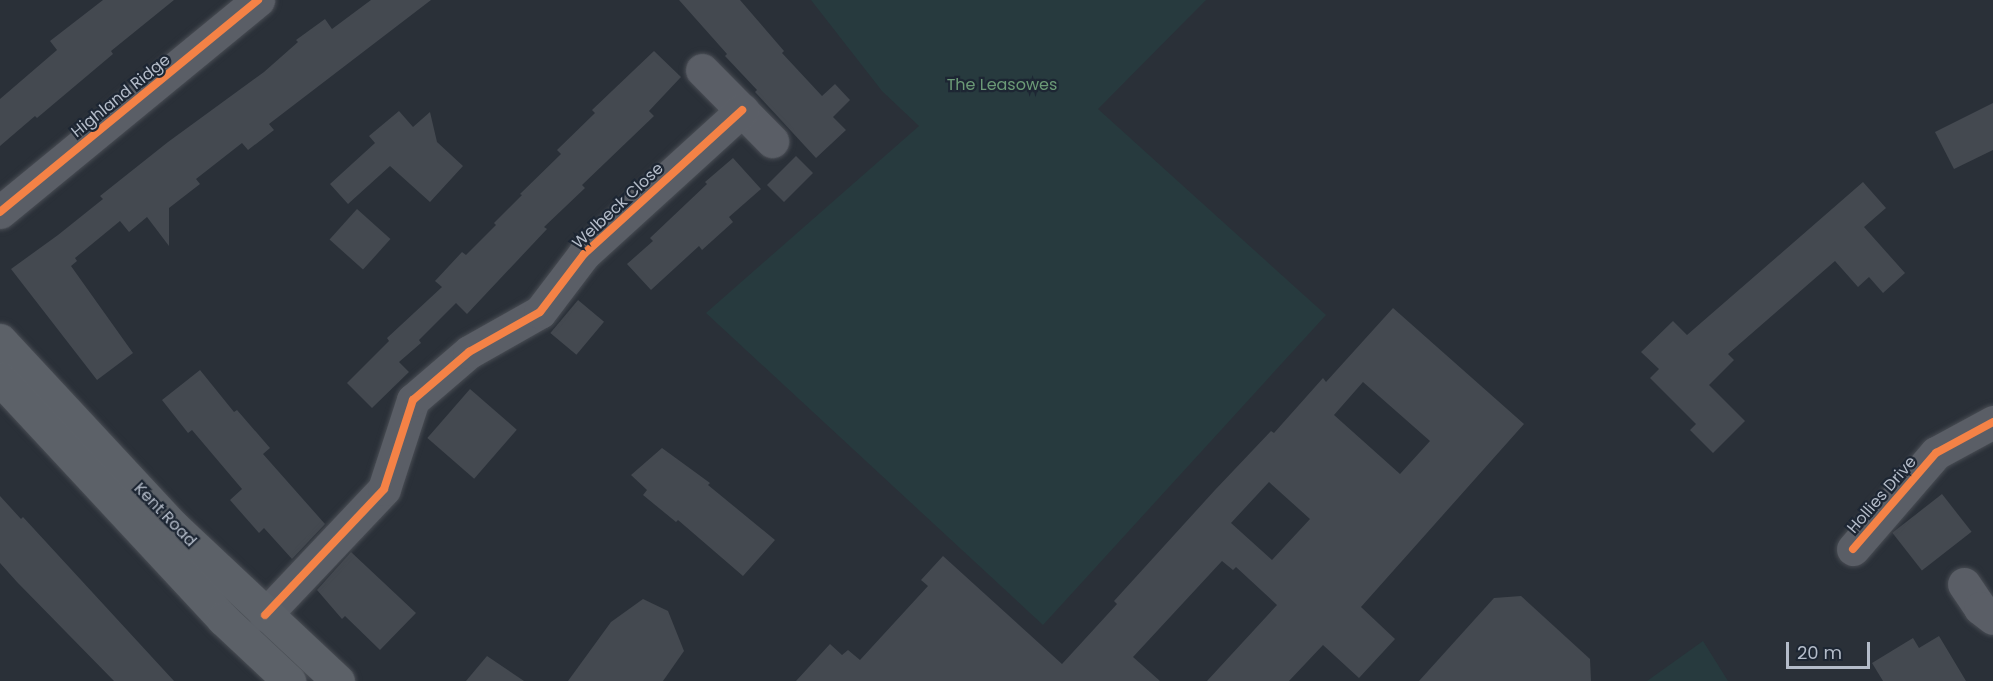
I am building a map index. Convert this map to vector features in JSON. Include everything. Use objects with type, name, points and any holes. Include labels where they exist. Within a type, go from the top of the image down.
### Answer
[{"type":"main road","name":"Kent Road","points":[[0,340],[174,527],[338,681]]},
{"type":"main road","name":"Kent Road","points":[[0,379],[223,619],[290,681]]},
{"type":"street","name":"Highland Ridge","points":[[0,212],[258,0]]},
{"type":"street","points":[[702,70],[772,141]]},
{"type":"street","name":"Welbeck Close","points":[[266,615],[384,489],[413,400],[469,352],[540,312],[584,254],[742,110]]},
{"type":"street","name":"Hollies Drive","points":[[1853,549],[1936,453],[1993,422]]},
{"type":"street","points":[[1964,584],[1980,608],[1993,618]]},
{"type":"green space","name":"The Leasowes","points":[[811,0],[1206,0],[1098,109],[1326,315],[1043,625],[706,313],[919,126],[882,91]]},
{"type":"green space","points":[[1703,641],[1728,681],[1647,681]]},
{"type":"building","points":[[103,0],[174,0],[111,51],[113,54],[37,118],[35,116],[0,146],[0,99],[57,50],[50,41]]},
{"type":"building","points":[[371,0],[431,0],[269,124],[274,130],[248,150],[242,143],[196,179],[200,184],[169,208],[169,246],[147,217],[129,232],[120,221],[75,258],[77,261],[71,266],[133,353],[97,380],[11,269],[103,199],[100,196],[168,142],[264,72],[298,42],[296,40],[325,19],[332,29]]},
{"type":"building","points":[[679,0],[740,0],[784,51],[782,53],[822,96],[835,84],[850,100],[833,117],[846,130],[816,158],[755,92],[757,90],[725,56],[727,54]]},
{"type":"building","points":[[654,51],[681,77],[649,111],[654,116],[582,185],[585,188],[544,227],[547,229],[467,314],[456,303],[419,340],[421,343],[399,362],[409,372],[372,408],[347,383],[389,341],[387,338],[442,287],[435,281],[462,252],[466,255],[496,225],[494,223],[522,195],[520,194],[561,154],[557,150],[595,113],[592,110]]},
{"type":"building","points":[[1993,103],[1993,150],[1954,169],[1935,132]]},
{"type":"building","points":[[399,111],[413,127],[430,112],[437,142],[463,166],[430,202],[390,166],[348,204],[330,184],[375,143],[369,136]]},
{"type":"building","points":[[796,156],[813,173],[784,202],[767,185]]},
{"type":"building","points":[[733,158],[761,189],[729,217],[733,222],[702,250],[699,246],[651,290],[627,264],[653,241],[650,238],[707,184],[705,182]]},
{"type":"building","points":[[1863,182],[1886,208],[1864,227],[1905,273],[1883,293],[1869,277],[1858,287],[1835,261],[1728,354],[1734,360],[1709,385],[1745,421],[1713,453],[1690,430],[1696,424],[1650,378],[1659,369],[1641,352],[1673,321],[1687,335]]},
{"type":"building","points":[[357,209],[390,239],[363,270],[330,239]]},
{"type":"building","points":[[578,300],[604,322],[576,355],[550,333]]},
{"type":"building","points":[[1393,308],[1524,424],[1361,607],[1395,639],[1359,678],[1323,645],[1289,681],[1207,681],[1277,605],[1236,567],[1233,570],[1222,561],[1133,657],[1160,681],[796,681],[830,644],[842,655],[848,650],[860,660],[928,586],[921,580],[943,556],[1062,664],[1117,604],[1114,601],[1215,490],[1271,431],[1274,433],[1323,378],[1326,382]],"holes":[[[1363,382],[1430,441],[1400,474],[1334,415]],[[1269,482],[1310,519],[1272,560],[1231,523]]]},
{"type":"building","points":[[200,370],[234,412],[237,410],[270,448],[263,454],[325,524],[292,559],[264,528],[259,533],[230,500],[242,489],[192,430],[188,433],[162,400]]},
{"type":"building","points":[[470,389],[517,430],[474,479],[427,438]]},
{"type":"building","points":[[662,448],[710,483],[708,485],[775,540],[743,576],[678,520],[676,522],[643,495],[647,490],[631,475]]},
{"type":"building","points":[[1942,494],[1972,532],[1922,571],[1892,533]]},
{"type":"building","points":[[0,496],[21,519],[23,517],[174,681],[114,681],[17,582],[0,563]]},
{"type":"building","points":[[351,552],[416,613],[380,650],[345,616],[342,619],[317,590]]},
{"type":"building","points":[[1521,596],[1590,659],[1591,681],[1419,681],[1494,598]]},
{"type":"building","points":[[643,599],[668,611],[684,651],[663,681],[568,681],[611,622]]},
{"type":"building","points":[[1939,636],[1966,681],[1883,681],[1872,663],[1913,638],[1919,648]]},
{"type":"building","points":[[487,656],[524,681],[466,681]]},
{"type":"cycle path","points":[[0,212],[258,0]]},
{"type":"cycle path","points":[[265,615],[384,489],[413,400],[469,352],[540,312],[584,254],[742,110]]},
{"type":"cycle path","points":[[1853,549],[1936,453],[1993,422]]}]
